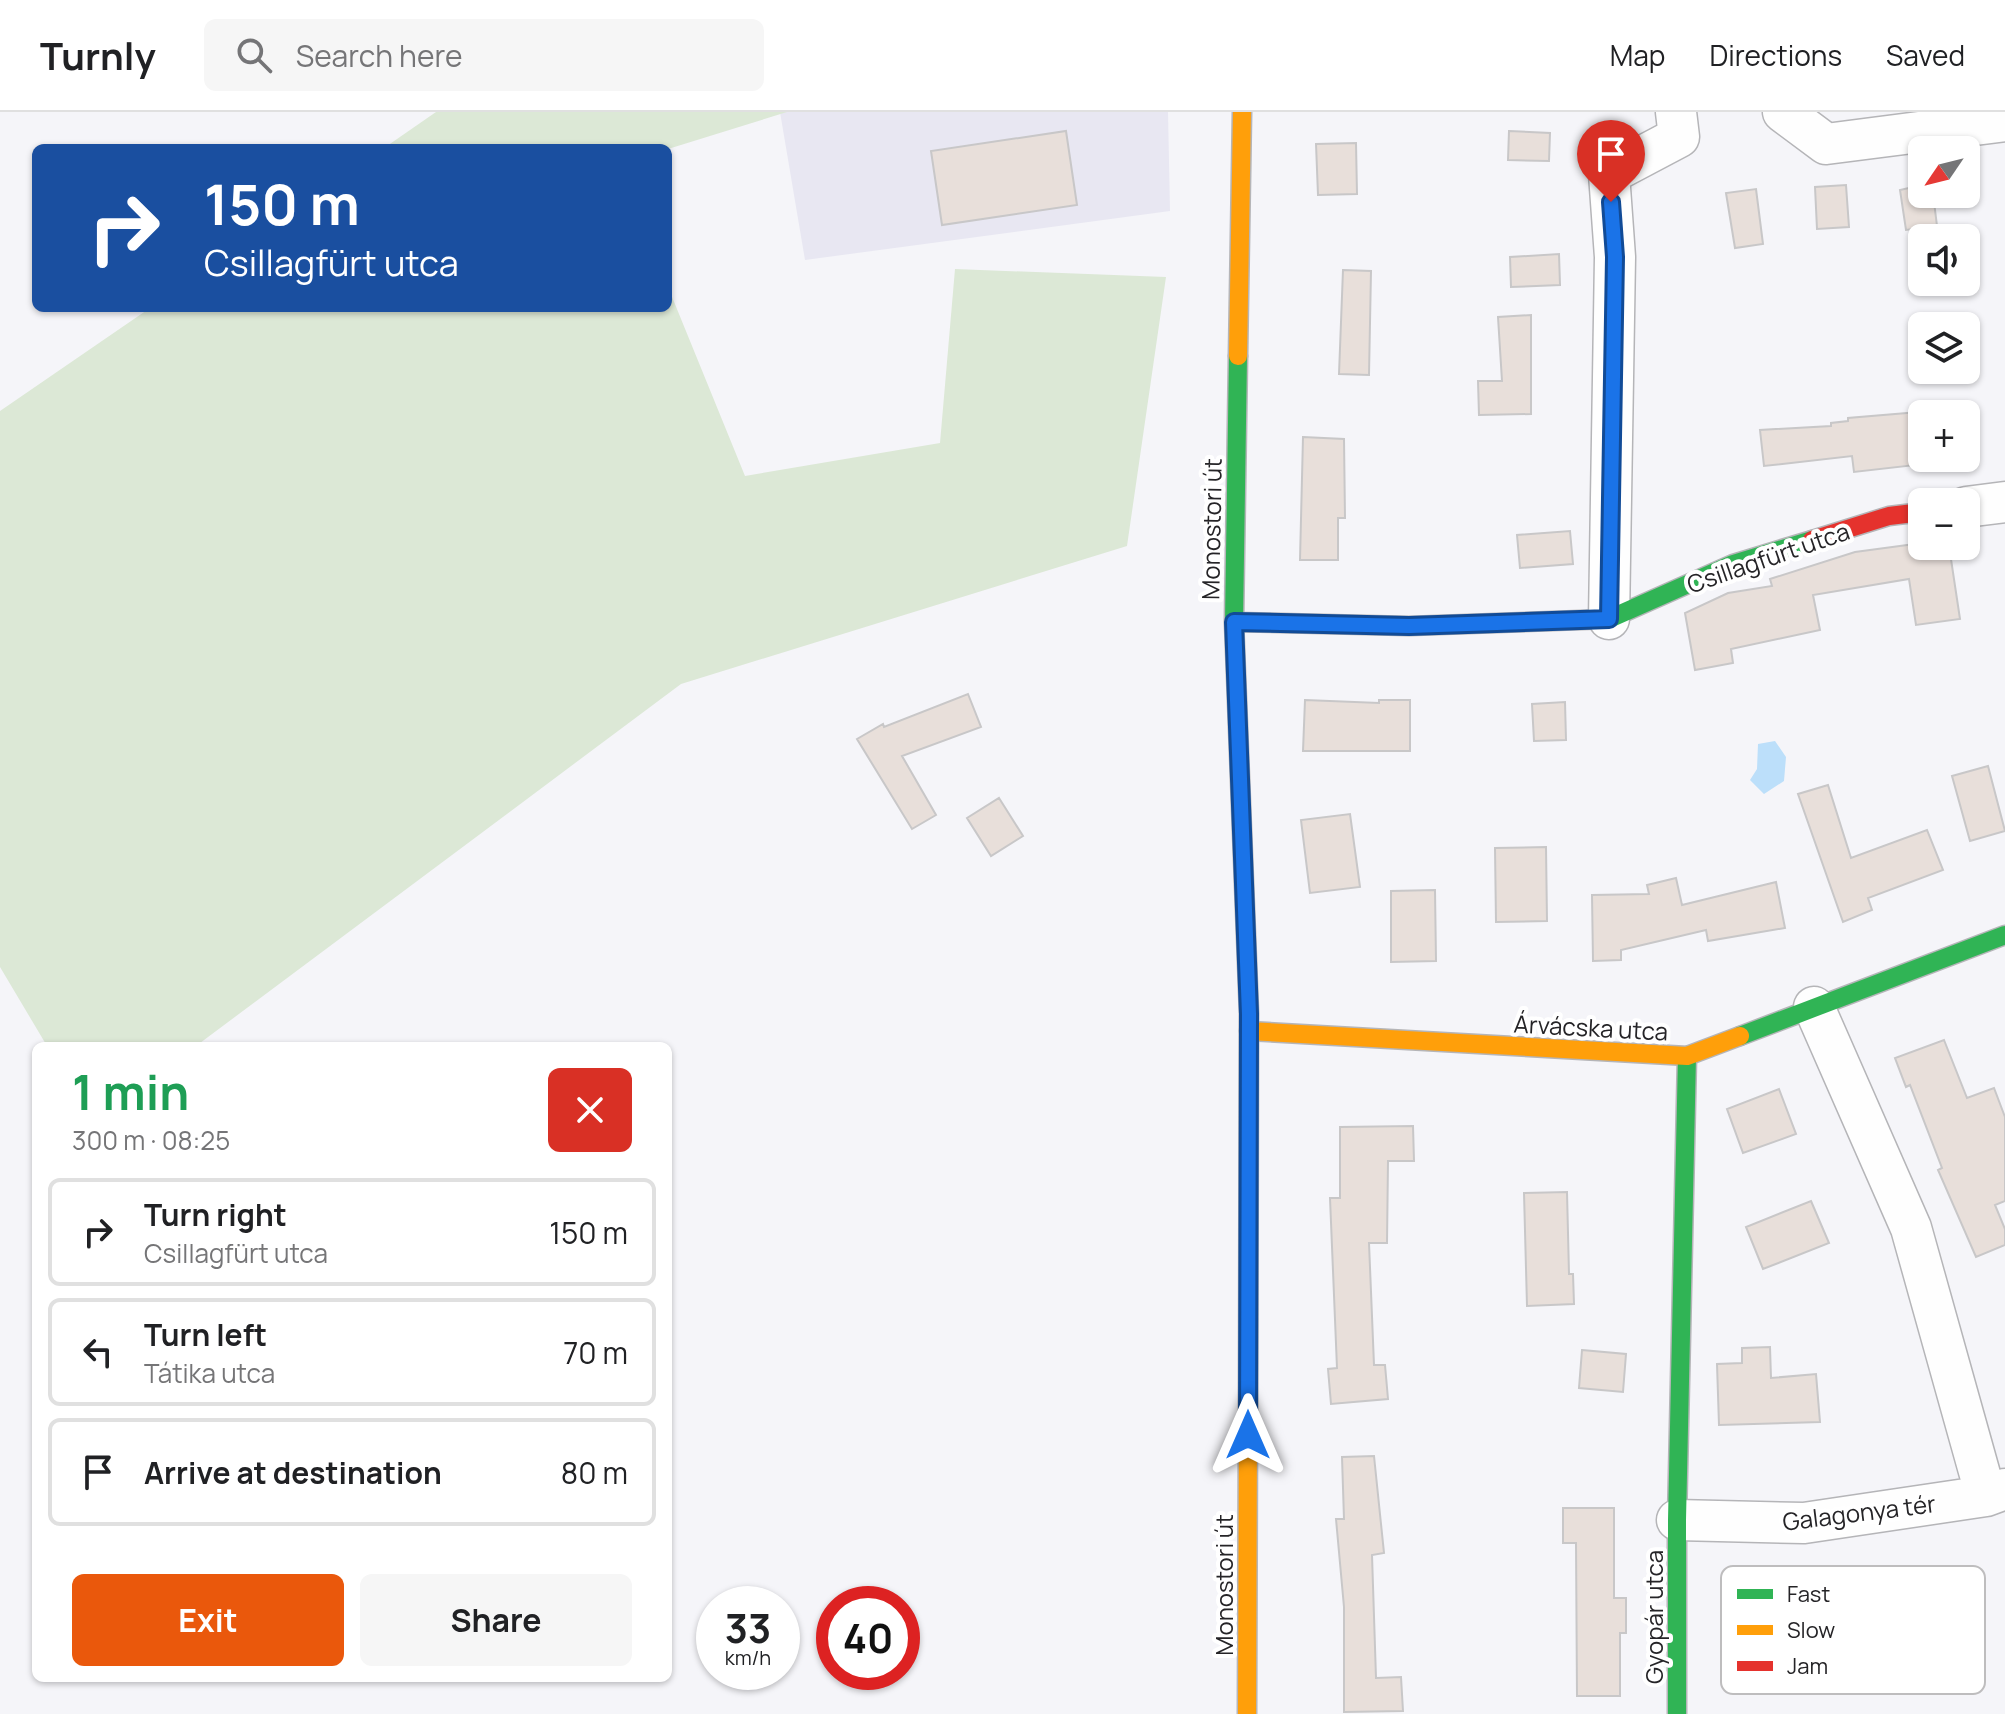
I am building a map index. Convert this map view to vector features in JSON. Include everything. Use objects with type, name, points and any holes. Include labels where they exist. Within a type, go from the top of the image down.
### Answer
[{"type":"street","name":"Monostori út","points":[[1242,112],[1234,622],[1249,1031],[1247,1714]]},
{"type":"street","points":[[1609,619],[1615,257],[1609,174],[1679,137],[1676,112]]},
{"type":"street","points":[[1783,112],[1826,144],[2005,121]]},
{"type":"street","points":[[1980,505],[2005,502]]},
{"type":"street","name":"Csillagfürt utca","points":[[1234,622],[1409,626],[1609,619],[1733,564],[1889,516],[1908,514]]},
{"type":"street","name":"Árvácska utca","points":[[1249,1031],[1687,1056],[2005,935]]},
{"type":"street","name":"Galagonya tér","points":[[1677,1520],[1804,1523],[1996,1492],[1911,1228],[1814,1007]]},
{"type":"street","points":[[1677,1520],[1687,1056]]},
{"type":"street","name":"Gyopár utca","points":[[1677,1520],[1677,1714]]},
{"type":"shaded area","points":[[780,112],[1168,112],[1170,211],[805,260]]},
{"type":"green space","points":[[436,112],[787,112],[672,148],[672,144],[390,144]]},
{"type":"green space","points":[[955,269],[1166,277],[1127,546],[681,684],[201,1042],[45,1042],[0,967],[0,411],[144,312],[672,312],[672,297],[745,476],[940,443]]},
{"type":"water","points":[[1775,741],[1786,757],[1784,781],[1764,794],[1750,780],[1757,769],[1758,744]]},
{"type":"building","points":[[1066,131],[1077,205],[942,225],[931,151]]},
{"type":"building","points":[[1509,131],[1550,133],[1549,161],[1508,160]]},
{"type":"building","points":[[1356,143],[1357,194],[1318,195],[1316,144]]},
{"type":"building","points":[[1846,185],[1849,227],[1817,229],[1815,187]]},
{"type":"building","points":[[1908,188],[1908,208],[1935,208],[1937,224],[1908,224],[1906,230],[1900,190]]},
{"type":"building","points":[[1756,189],[1763,244],[1735,248],[1726,193]]},
{"type":"building","points":[[1559,254],[1560,285],[1511,287],[1510,257]]},
{"type":"building","points":[[1343,270],[1371,271],[1369,375],[1339,374]]},
{"type":"building","points":[[1531,315],[1531,414],[1479,415],[1478,381],[1502,381],[1498,317]]},
{"type":"building","points":[[1908,413],[1908,466],[1854,472],[1852,456],[1764,466],[1760,430],[1831,426],[1831,423],[1848,421],[1848,418]]},
{"type":"building","points":[[1303,437],[1344,439],[1345,518],[1338,518],[1338,560],[1300,560]]},
{"type":"building","points":[[1570,531],[1573,564],[1520,568],[1517,535]]},
{"type":"building","points":[[1908,545],[1908,560],[1951,560],[1960,619],[1916,625],[1909,579],[1813,595],[1820,630],[1731,649],[1733,663],[1695,670],[1685,613],[1728,593],[1772,586],[1770,579],[1855,552]]},
{"type":"building","points":[[968,694],[981,727],[902,756],[936,815],[912,829],[857,739],[883,724],[884,727]]},
{"type":"building","points":[[1305,700],[1379,703],[1379,700],[1410,700],[1410,751],[1303,751]]},
{"type":"building","points":[[1565,702],[1566,740],[1534,741],[1532,704]]},
{"type":"building","points":[[1988,766],[2005,831],[1970,841],[1952,776]]},
{"type":"building","points":[[1828,785],[1851,858],[1927,830],[1943,870],[1868,898],[1872,910],[1843,922],[1798,794]]},
{"type":"building","points":[[999,798],[1023,836],[991,856],[967,818]]},
{"type":"building","points":[[1350,814],[1360,887],[1310,893],[1301,820]]},
{"type":"building","points":[[1546,847],[1547,921],[1496,922],[1495,848]]},
{"type":"building","points":[[1676,878],[1682,905],[1776,882],[1785,928],[1708,941],[1706,930],[1621,950],[1621,960],[1593,961],[1592,895],[1649,894],[1647,885]]},
{"type":"building","points":[[1435,890],[1436,961],[1391,962],[1391,891]]},
{"type":"building","points":[[1944,1040],[1967,1098],[1994,1088],[2005,1117],[2005,1201],[1995,1205],[2005,1229],[2005,1245],[1976,1257],[1938,1170],[1942,1168],[1910,1085],[1906,1087],[1895,1058]]},
{"type":"building","points":[[1779,1089],[1796,1134],[1743,1153],[1727,1109]]},
{"type":"building","points":[[1413,1126],[1414,1161],[1388,1161],[1387,1243],[1369,1243],[1374,1365],[1385,1365],[1388,1399],[1331,1404],[1328,1369],[1337,1368],[1330,1198],[1340,1198],[1340,1127]]},
{"type":"building","points":[[1567,1192],[1569,1274],[1573,1274],[1574,1304],[1527,1306],[1524,1193]]},
{"type":"building","points":[[1811,1201],[1829,1243],[1763,1269],[1746,1227]]},
{"type":"building","points":[[1770,1347],[1771,1378],[1816,1374],[1820,1422],[1719,1425],[1717,1364],[1742,1363],[1742,1348]]},
{"type":"building","points":[[1582,1350],[1626,1354],[1623,1392],[1579,1388]]},
{"type":"building","points":[[1374,1456],[1384,1553],[1372,1555],[1376,1678],[1401,1677],[1403,1711],[1344,1712],[1344,1607],[1336,1519],[1344,1519],[1342,1457]]},
{"type":"building","points":[[1563,1508],[1614,1508],[1614,1598],[1626,1598],[1626,1633],[1620,1633],[1620,1696],[1577,1696],[1576,1543],[1563,1543]]},
{"type":"traffic: fast","points":[[1238,356],[1234,622],[1249,1014],[1248,1414]]},
{"type":"traffic: fast","points":[[1234,622],[1409,626],[1609,619],[1733,564],[1812,540]]},
{"type":"traffic: fast","points":[[1740,1036],[2005,935]]},
{"type":"traffic: fast","points":[[1677,1714],[1677,1520],[1687,1056]]},
{"type":"traffic: slow","points":[[1238,356],[1242,112]]},
{"type":"traffic: slow","points":[[1249,1031],[1687,1056],[1740,1036]]},
{"type":"traffic: slow","points":[[1247,1714],[1248,1414]]},
{"type":"traffic: jam","points":[[1812,540],[1889,516],[1908,514]]},
{"type":"route","points":[[1248,1435],[1249,1014],[1234,622],[1409,626],[1609,619],[1615,257],[1611,202]]}]
